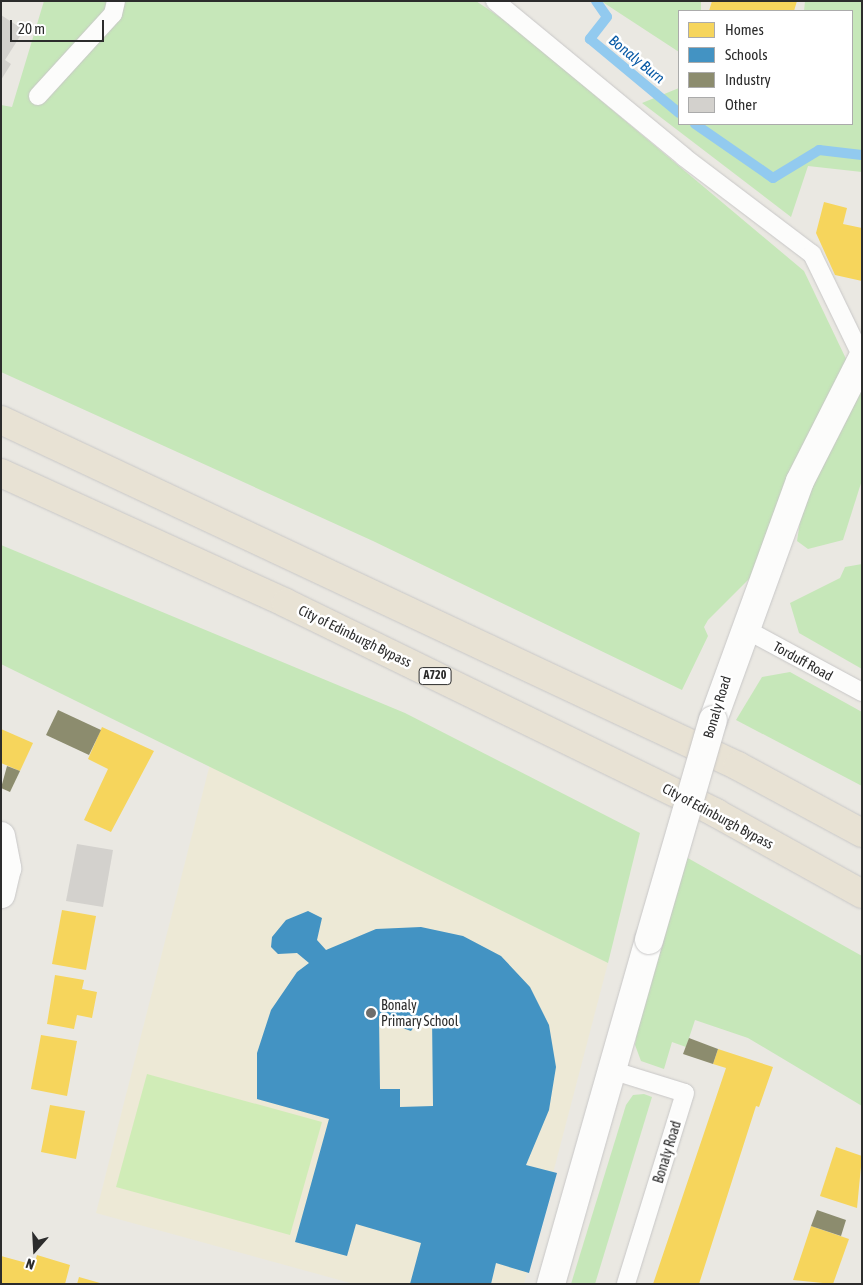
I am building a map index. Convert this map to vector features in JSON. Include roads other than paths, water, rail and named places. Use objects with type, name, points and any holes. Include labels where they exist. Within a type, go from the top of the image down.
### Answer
[{"type":"highway","points":[[1,420],[738,766],[862,833]]},
{"type":"highway","name":"City of Edinburgh Bypass","points":[[1,473],[286,602],[698,804],[862,894]]},
{"type":"street","name":"Bonaly Road","points":[[551,1284],[713,720],[800,481],[862,358]]},
{"type":"street","points":[[1,836],[7,868],[1,894]]},
{"type":"lane","points":[[38,96],[113,14],[116,1]]},
{"type":"lane","points":[[494,1],[684,157],[812,254],[862,358]]},
{"type":"lane","name":"Torduff Road","points":[[745,629],[862,692]]},
{"type":"lane","name":"Bonaly Road","points":[[611,1070],[685,1093],[626,1284]]},
{"type":"waterway","name":"Bonaly Burn","points":[[596,1],[607,17],[590,39],[678,112]]},
{"type":"waterway","name":"Bonaly Burn","points":[[696,125],[773,178],[819,150],[862,155]]},
{"type":"place","name":"Bonaly Primary School","points":[[371,1013]]}]
